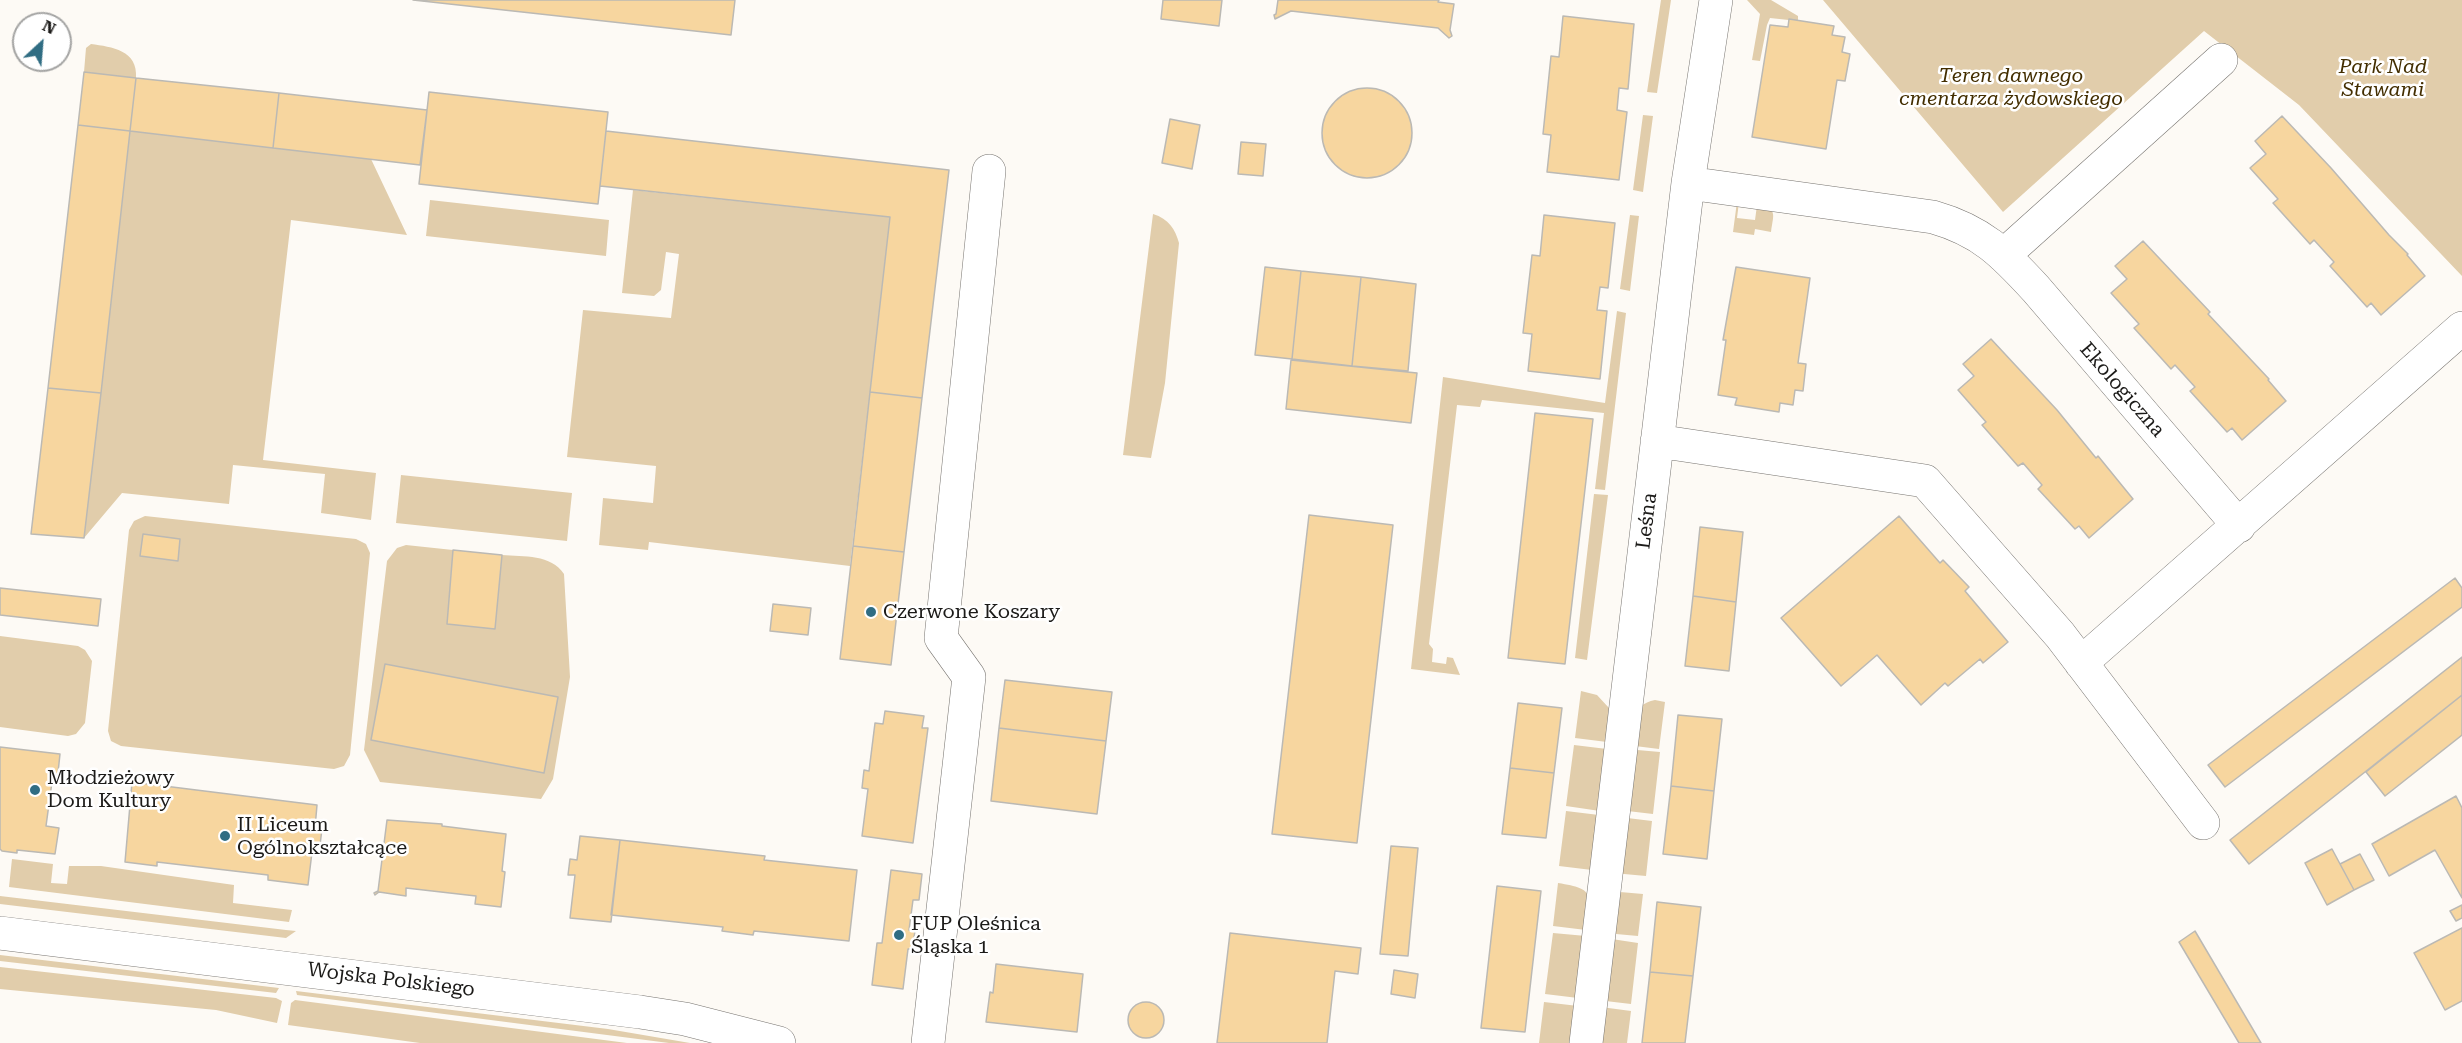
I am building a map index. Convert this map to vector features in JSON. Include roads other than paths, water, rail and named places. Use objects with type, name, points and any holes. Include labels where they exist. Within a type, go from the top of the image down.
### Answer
[{"type":"street","name":"Leśna","points":[[1586,1043],[1688,183],[1716,0]]},
{"type":"street","points":[[2004,255],[2221,60]]},
{"type":"street","points":[[928,1043],[969,677],[941,638],[988,171]]},
{"type":"street","name":"Ekologiczna","points":[[1688,183],[1933,217],[1957,224],[2004,255],[2239,526]]},
{"type":"street","points":[[2081,663],[2462,328]]},
{"type":"street","points":[[1657,441],[1925,481],[2060,635],[2203,823]]},
{"type":"street","name":"Wojska Polskiego","points":[[0,933],[640,1012],[707,1024],[779,1043]]},
{"type":"place","name":"Czerwone Koszary","points":[[871,612]]},
{"type":"place","name":"Młodzieżowy Dom Kultury","points":[[35,790]]},
{"type":"place","name":"II Liceum Ogólnokształcące","points":[[225,836]]},
{"type":"place","name":"FUP Oleśnica Śląska 1","points":[[899,935]]},
{"type":"park label","name":"Park Nad Stawami","points":[[2383,78]]},
{"type":"park label","name":"Teren dawnego cmentarza żydowskiego","points":[[2011,88]]}]
